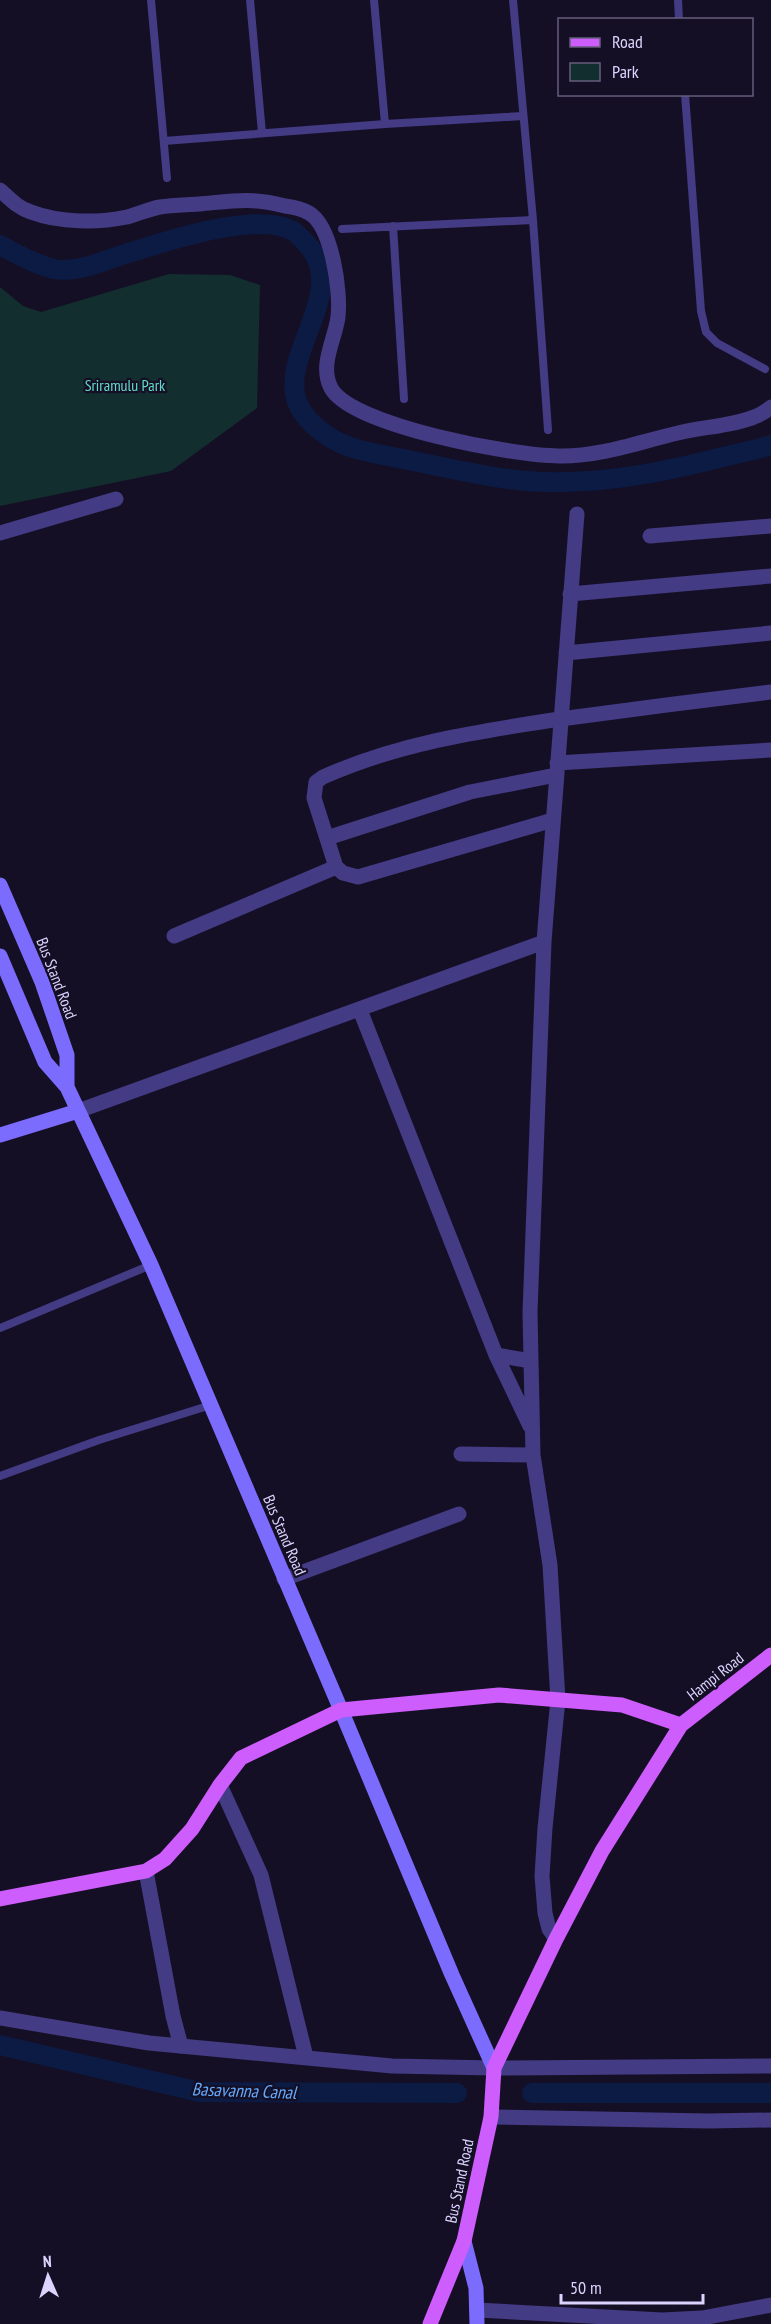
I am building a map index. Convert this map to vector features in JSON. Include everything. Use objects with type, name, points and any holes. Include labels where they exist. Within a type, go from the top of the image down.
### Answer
[{"type":"main road","name":"Bus Stand Road","points":[[0,885],[42,982],[67,1055],[67,1087]]},
{"type":"main road","name":"Bus Stand Road","points":[[0,956],[45,1062],[67,1087],[151,1265],[452,1976],[494,2068],[491,2117],[464,2241],[476,2288],[477,2317]]},
{"type":"main road","points":[[0,1135],[78,1112]]},
{"type":"main road","name":"Hampi Road","points":[[681,1725],[769,1660]]},
{"type":"main road","points":[[0,1899],[146,1871],[165,1859],[192,1829],[220,1785],[241,1758],[341,1710],[499,1695],[622,1705],[681,1725],[602,1851],[556,1939],[494,2068]]},
{"type":"main road","points":[[430,2324],[464,2241]]},
{"type":"street","points":[[0,190],[15,204],[31,212],[60,219],[104,220],[129,216],[159,207],[248,199],[269,201],[310,213],[325,234],[334,258],[338,286],[338,316],[327,366],[327,377],[332,389],[342,402],[404,427],[503,450],[560,456],[588,454],[680,432],[754,418],[771,407]]},
{"type":"street","points":[[0,532],[116,499]]},
{"type":"street","points":[[556,1939],[549,1929],[545,1912],[542,1876],[544,1828],[558,1700],[550,1565],[533,1455],[530,1300],[544,942],[577,514]]},
{"type":"street","points":[[650,536],[771,526]]},
{"type":"street","points":[[570,594],[771,576]]},
{"type":"street","points":[[566,653],[771,633]]},
{"type":"street","points":[[553,820],[358,877],[343,873],[336,867],[314,798],[316,782],[323,777],[407,746],[480,731],[771,692]]},
{"type":"street","points":[[327,838],[470,792],[557,769],[771,750]]},
{"type":"street","points":[[174,936],[336,867]]},
{"type":"street","points":[[78,1112],[544,942]]},
{"type":"street","points":[[360,1010],[496,1355],[533,1431]]},
{"type":"street","points":[[496,1355],[531,1362]]},
{"type":"street","points":[[461,1454],[533,1455]]},
{"type":"street","points":[[284,1579],[459,1514]]},
{"type":"street","points":[[220,1785],[261,1875],[306,2058]]},
{"type":"street","points":[[146,1871],[173,2016],[182,2046]]},
{"type":"street","points":[[0,2018],[149,2043],[392,2066],[494,2068],[771,2066]]},
{"type":"street","points":[[491,2117],[771,2120]]},
{"type":"street","points":[[477,2317],[662,2320],[702,2318],[771,2305]]},
{"type":"lane","points":[[151,0],[167,178]]},
{"type":"lane","points":[[250,0],[262,133]]},
{"type":"lane","points":[[374,0],[385,124]]},
{"type":"lane","points":[[513,0],[533,220],[548,430]]},
{"type":"lane","points":[[678,0],[680,18]]},
{"type":"lane","points":[[685,96],[701,311],[706,332],[717,343],[765,369]]},
{"type":"lane","points":[[164,141],[523,116]]},
{"type":"lane","points":[[342,228],[533,220]]},
{"type":"lane","points":[[393,226],[404,399]]},
{"type":"lane","points":[[0,1328],[151,1265]]},
{"type":"lane","points":[[0,1476],[99,1440],[211,1405]]},
{"type":"green space","name":"Sriramulu Park","points":[[169,274],[230,275],[260,285],[257,408],[171,471],[0,506],[0,287],[23,306],[41,312]]},
{"type":"waterway","points":[[0,245],[47,267],[63,270],[89,266],[183,237],[232,226],[275,225],[293,231],[306,243],[318,262],[321,282],[318,302],[297,365],[294,385],[298,404],[307,418],[327,436],[342,444],[375,454],[492,476],[529,481],[566,482],[606,480],[645,474],[771,445]]},
{"type":"waterway","name":"Basavanna Canal","points":[[0,2045],[200,2092],[457,2093]]},
{"type":"waterway","name":"Basavanna Canal","points":[[532,2093],[771,2093]]}]
